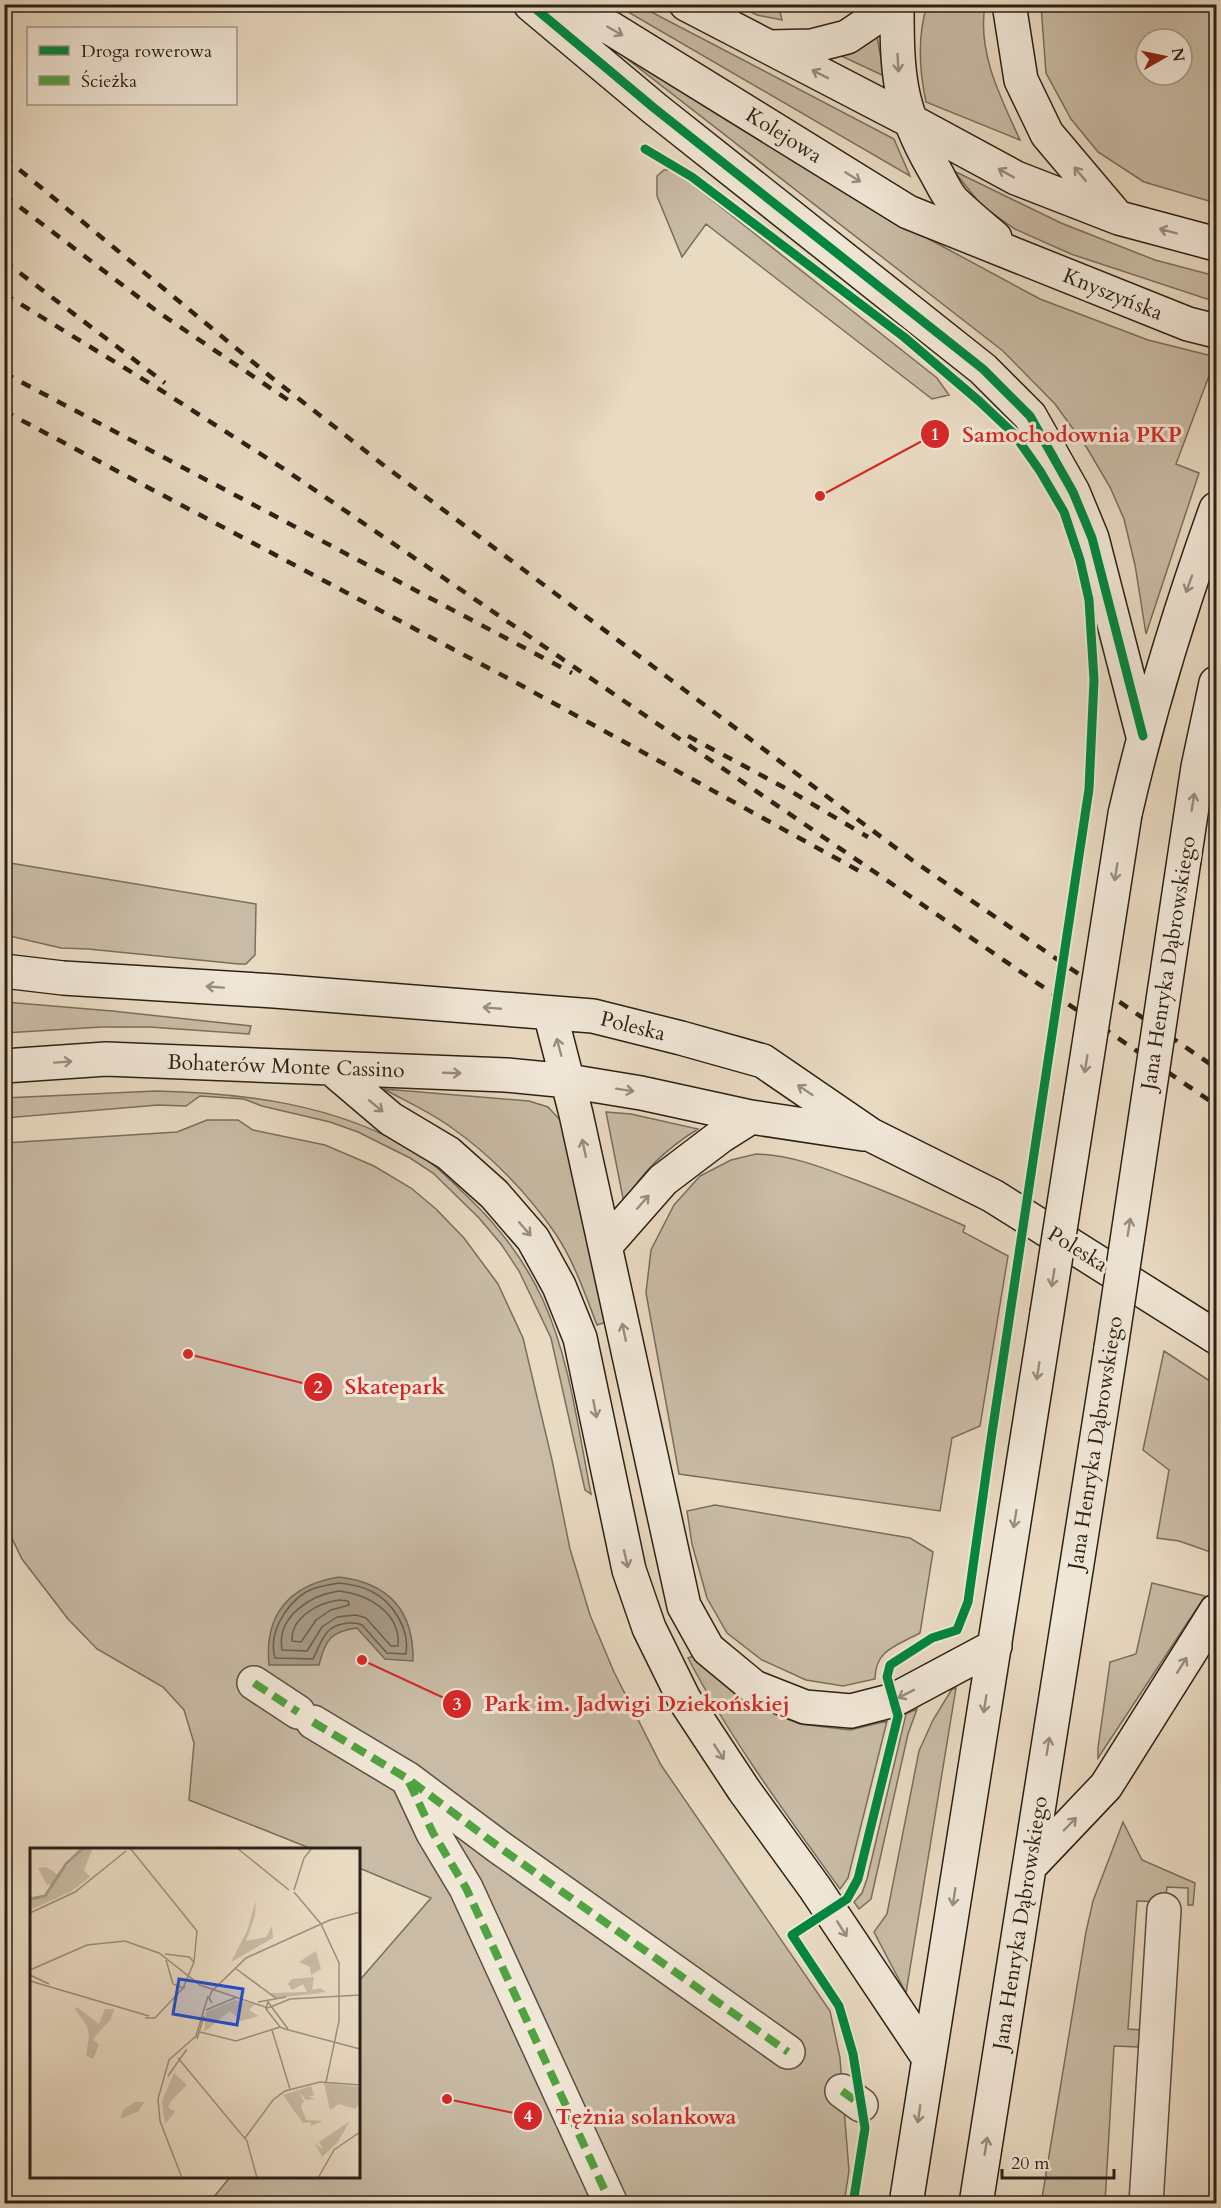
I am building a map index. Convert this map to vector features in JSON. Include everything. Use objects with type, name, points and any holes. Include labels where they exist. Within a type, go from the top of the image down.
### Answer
[{"type":"main road","points":[[530,4],[654,108],[984,369],[1030,416],[1073,492],[1092,538],[1143,736]]},
{"type":"main road","name":"Kolejowa","points":[[563,4],[612,29],[908,212],[1012,254]]},
{"type":"main road","points":[[686,4],[1016,178],[1119,218],[1216,244]]},
{"type":"main road","points":[[896,4],[897,66],[901,91],[909,120],[920,146],[952,199],[1012,254]]},
{"type":"main road","points":[[767,47],[812,46],[847,37],[896,4]]},
{"type":"main road","points":[[1011,4],[1021,80],[1047,134],[1119,218]]},
{"type":"main road","name":"Knyszyńska","points":[[1012,254],[1188,324],[1216,331]]},
{"type":"main road","points":[[906,2204],[1125,814],[1143,736],[1186,591],[1216,509]]},
{"type":"main road","name":"Jana Henryka Dąbrowskiego","points":[[976,2204],[1111,1348],[1198,767],[1216,683]]},
{"type":"main road","points":[[4,971],[63,978],[274,991],[550,1013],[568,1081],[684,1606],[708,1649],[754,1687],[805,1707],[852,1711],[894,1700],[997,1632]]},
{"type":"main road","name":"Poleska","points":[[550,1013],[593,1016],[763,1061],[871,1135],[993,1196],[1216,1337]]},
{"type":"main road","name":"Bohaterów Monte Cassino","points":[[4,1066],[106,1059],[506,1075],[568,1081]]},
{"type":"main road","points":[[331,1068],[391,1119],[448,1153],[494,1194],[533,1239],[560,1286],[580,1338],[629,1570],[649,1628],[684,1699],[744,1790],[815,1888],[928,2056]]},
{"type":"main road","name":"Poleska","points":[[568,1081],[641,1093],[751,1117],[871,1135]]},
{"type":"main road","points":[[605,1246],[663,1180],[721,1136],[751,1117]]},
{"type":"main road","points":[[1030,1866],[1106,1786],[1216,1611]]},
{"type":"main road","points":[[254,1683],[305,1717],[408,1779],[499,1847],[788,2052]]},
{"type":"main road","points":[[408,1779],[433,1833],[466,1888],[610,2204]]},
{"type":"main road","points":[[1146,2204],[1164,1910]]},
{"type":"shaded area","points":[[616,5],[638,5],[894,139],[910,176]]},
{"type":"shaded area","points":[[737,5],[779,7],[782,20],[757,15]]},
{"type":"shaded area","points":[[927,5],[985,5],[984,40],[992,75],[1020,140],[926,102],[920,53]]},
{"type":"shaded area","points":[[1041,5],[1216,5],[1216,203],[1144,182],[1098,152],[1071,119],[1046,73]]},
{"type":"shaded area","points":[[877,36],[884,76],[835,53]]},
{"type":"shaded area","points":[[610,40],[927,238],[1040,299],[1148,340],[1216,357],[1176,464],[1199,473],[1146,634],[1135,565],[1124,519],[1110,487],[1087,448],[1055,404],[1003,351],[608,44]]},
{"type":"shaded area","points":[[664,170],[671,170],[683,177],[937,378],[949,395],[932,399],[706,224],[682,257],[657,196],[657,176]]},
{"type":"shaded area","points":[[954,171],[1061,223],[1155,260],[1216,276],[1216,302],[1071,254],[1015,229],[982,206]]},
{"type":"shaded area","points":[[4,862],[256,904],[255,955],[246,964],[239,964],[61,948],[5,935]]},
{"type":"shaded area","points":[[5,1002],[251,1026],[249,1034],[149,1027],[101,1027],[5,1033]]},
{"type":"shaded area","points":[[384,1089],[529,1101],[548,1107],[561,1121],[606,1322],[597,1325],[579,1278],[562,1244],[533,1204],[508,1176],[467,1139],[428,1112]]},
{"type":"shaded area","points":[[156,1091],[256,1098],[321,1112],[384,1135],[414,1151],[449,1179],[501,1233],[520,1258],[543,1300],[567,1371],[591,1494],[585,1490],[551,1338],[519,1271],[501,1244],[479,1218],[433,1173],[410,1158],[358,1132],[330,1122],[262,1106],[244,1099],[200,1096],[186,1106],[158,1105],[5,1118],[4,1098]]},
{"type":"shaded area","points":[[606,1112],[631,1114],[698,1129],[656,1161],[624,1203]]},
{"type":"shaded area","points":[[207,1120],[238,1120],[253,1130],[325,1145],[374,1166],[411,1188],[436,1209],[464,1238],[498,1284],[523,1338],[570,1549],[590,1615],[614,1672],[661,1765],[830,2011],[840,2058],[849,2171],[844,2203],[209,2203],[229,2178],[360,2178],[360,1980],[431,1898],[360,1868],[360,1848],[309,1848],[189,1800],[194,1743],[184,1710],[163,1687],[97,1649],[68,1619],[22,1559],[5,1524],[5,1143],[177,1132]]},
{"type":"shaded area","points":[[756,1154],[781,1156],[804,1162],[879,1189],[965,1226],[963,1232],[1008,1256],[980,1426],[952,1438],[940,1511],[679,1474],[646,1293],[651,1250],[674,1205],[700,1176],[731,1160]]},
{"type":"shaded area","points":[[1164,1351],[1216,1385],[1216,1554],[1179,1541],[1157,1538],[1169,1470],[1143,1450]]},
{"type":"shaded area","points":[[715,1505],[910,1538],[933,1552],[920,1633],[883,1655],[876,1669],[875,1679],[843,1686],[806,1680],[762,1660],[727,1633],[707,1598],[692,1544],[687,1511]]},
{"type":"shaded area","points":[[1152,1583],[1205,1596],[1098,1758],[1110,1662],[1136,1654]]},
{"type":"shaded area","points":[[693,1656],[746,1703],[800,1724],[850,1730],[887,1721],[848,1878],[840,1889],[722,1718],[688,1658]]},
{"type":"shaded area","points":[[956,1688],[906,1993],[874,1932],[887,1914],[919,1751],[933,1720],[952,1689]]},
{"type":"shaded area","points":[[917,1709],[908,1734],[871,1899],[859,1909],[854,1902],[862,1893],[867,1879],[906,1714]]},
{"type":"shaded area","points":[[1123,1822],[1142,1860],[1195,1883],[1193,1905],[1188,1905],[1188,1888],[1167,1887],[1165,1902],[1137,1901],[1128,2029],[1141,2030],[1138,2047],[1114,2046],[1105,2203],[1041,2204],[1086,1932],[1093,1901]]},
{"type":"water","points":[[339,1577],[372,1585],[395,1602],[409,1627],[413,1661],[385,1659],[357,1628],[348,1629],[330,1638],[319,1665],[269,1665],[271,1631],[283,1605],[306,1587]]},
{"type":"railway","points":[[4,157],[271,377],[382,464],[912,860],[1216,1068]]},
{"type":"railway","points":[[4,195],[158,312],[294,404]]},
{"type":"railway","points":[[4,261],[165,383]]},
{"type":"railway","points":[[4,294],[284,469],[1216,1105]]},
{"type":"railway","points":[[4,373],[572,673]]},
{"type":"railway","points":[[4,411],[515,682],[863,873]]},
{"type":"railway","points":[[688,736],[787,789],[868,837]]},
{"type":"marked path","points":[[254,1683],[298,1712]]},
{"type":"marked path","points":[[313,1722],[408,1779],[499,1847],[788,2052]]},
{"type":"marked path","points":[[409,1782],[433,1833],[466,1888],[611,2204]]},
{"type":"marked path","points":[[842,2091],[861,2105]]},
{"type":"cycle path","points":[[530,4],[654,108],[983,369],[1030,416],[1073,492],[1092,538],[1143,736]]},
{"type":"cycle path","points":[[645,149],[692,177],[904,337],[1014,434],[1040,471],[1064,512],[1080,560],[1089,600],[1094,680],[1089,789],[968,1602],[957,1630],[932,1638],[890,1665],[887,1677],[898,1716],[858,1879],[847,1899],[792,1935],[839,2006],[853,2054],[865,2128],[853,2204]]},
{"type":"place","name":"Samochodownia PKP","points":[[820,496]]},
{"type":"place","name":"Skatepark","points":[[188,1354]]},
{"type":"place","name":"Park im. Jadwigi Dziekońskiej","points":[[362,1660]]},
{"type":"place","name":"Tężnia solankowa","points":[[447,2099]]}]
